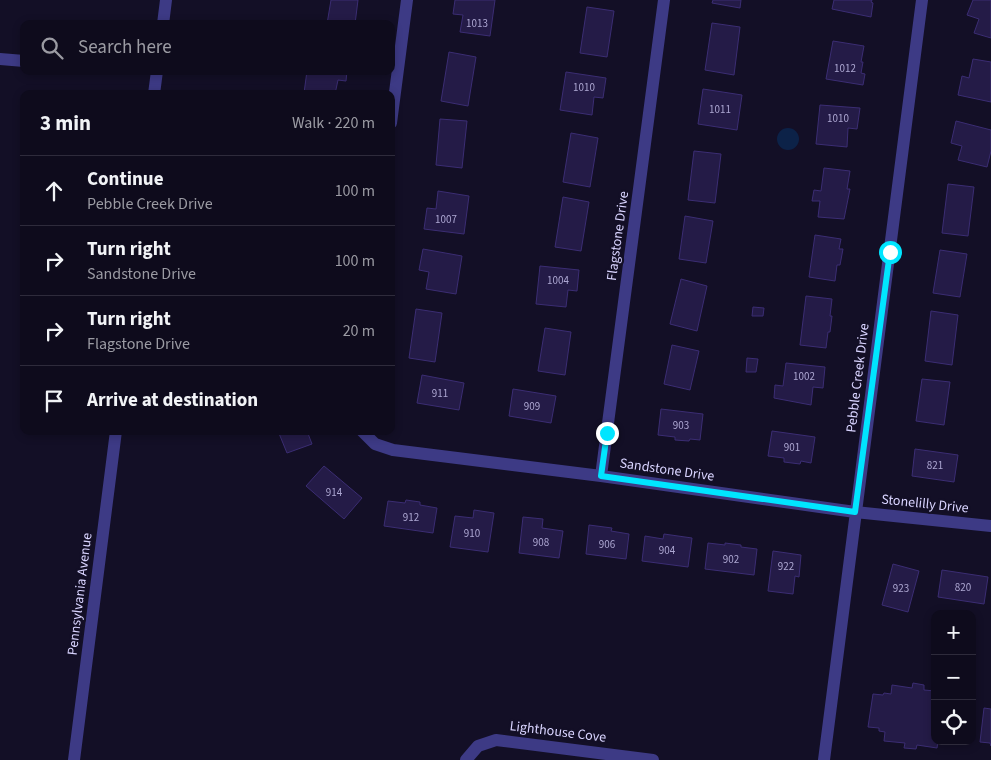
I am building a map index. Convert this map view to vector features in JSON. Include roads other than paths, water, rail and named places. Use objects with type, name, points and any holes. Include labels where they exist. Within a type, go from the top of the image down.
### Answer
[{"type":"street","points":[[164,20],[166,0]]},
{"type":"street","points":[[395,94],[408,0]]},
{"type":"street","name":"Flagstone Drive","points":[[601,476],[664,0]]},
{"type":"street","name":"Pebble Creek Drive","points":[[824,760],[922,0]]},
{"type":"street","points":[[0,59],[20,61]]},
{"type":"street","points":[[154,90],[156,75]]},
{"type":"street","name":"Pennsylvania Avenue","points":[[74,760],[115,435]]},
{"type":"street","name":"Sandstone Drive","points":[[366,435],[375,444],[393,450],[601,476],[855,512]]},
{"type":"street","name":"Stonelilly Drive","points":[[855,512],[991,526]]},
{"type":"street","name":"Lighthouse Cove","points":[[466,760],[478,746],[496,740],[653,760]]},
{"type":"water","points":[[788,128],[796,131],[799,139],[796,147],[788,150],[780,147],[777,139],[780,131]]}]
